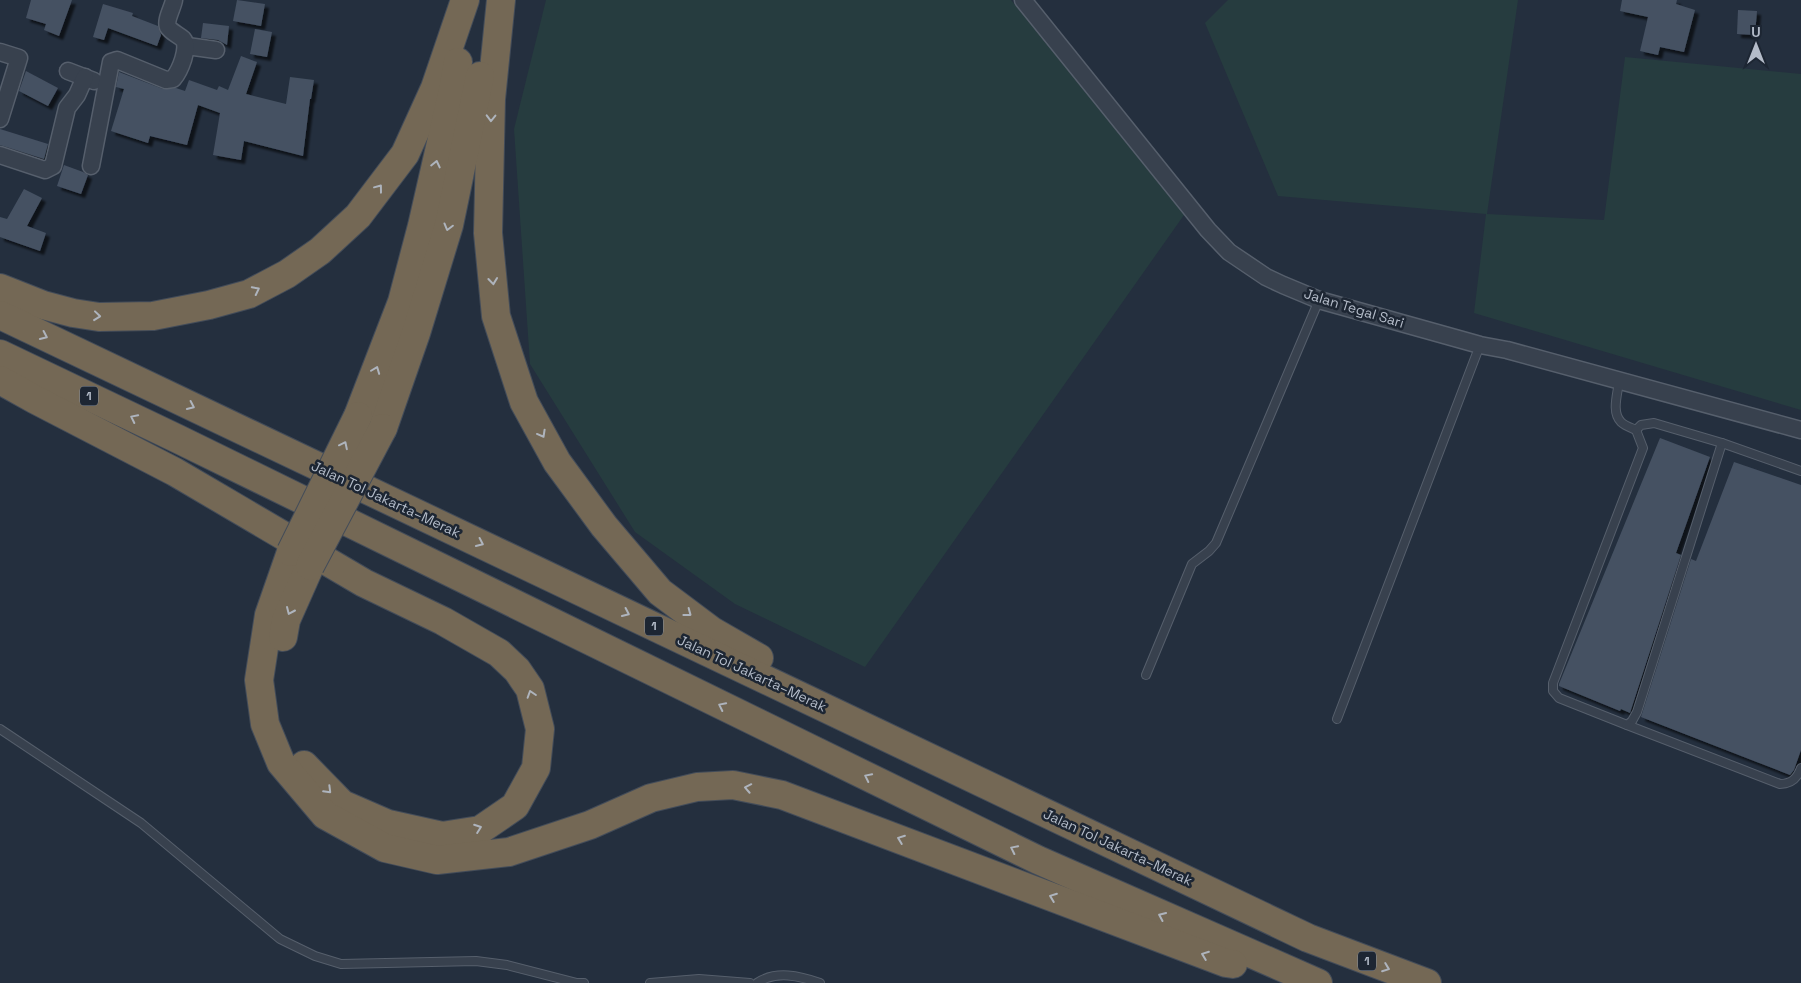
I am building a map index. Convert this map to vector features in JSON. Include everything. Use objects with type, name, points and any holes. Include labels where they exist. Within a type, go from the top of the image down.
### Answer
[{"type":"highway","points":[[0,288],[43,305],[82,314],[99,317],[153,316],[209,305],[249,294],[287,274],[320,251],[358,216],[405,154],[435,88],[466,0]]},
{"type":"highway","points":[[0,380],[175,472],[364,584],[442,621],[499,653],[518,670],[530,689],[540,729],[536,768],[515,806],[480,830],[442,836],[388,824],[342,804],[297,758],[281,721],[276,683],[286,620],[300,559],[358,416],[402,302],[422,226],[453,90],[466,0]]},
{"type":"highway","points":[[499,0],[475,94],[449,225],[416,333],[383,428],[300,559],[269,615],[259,680],[265,724],[282,763],[325,815],[385,848],[437,860],[509,852],[590,825],[651,798],[697,787],[733,785],[782,795],[1226,963],[1287,971]]},
{"type":"highway","points":[[499,0],[491,99],[488,234],[496,316],[524,402],[557,462],[604,526],[660,592],[712,631],[776,669],[1142,856],[1308,938]]},
{"type":"highway","name":"Jalan Tol Jakarta–Merak","points":[[0,315],[1308,938],[1427,983]]},
{"type":"highway","name":"1","points":[[0,354],[178,439],[1038,860],[1318,983]]},
{"type":"street","points":[[91,166],[111,62],[114,60],[166,80],[173,79],[178,73],[187,46],[186,42],[169,28],[168,24],[174,0]]},
{"type":"street","name":"Jalan Tegal Sari","points":[[1023,0],[1208,230],[1229,252],[1266,277],[1319,300],[1480,345],[1507,350],[1801,430]]},
{"type":"street","points":[[187,46],[216,50]]},
{"type":"street","points":[[0,52],[19,58],[0,119]]},
{"type":"street","points":[[68,71],[106,87]]},
{"type":"street","points":[[0,156],[45,170],[53,166],[67,108],[77,95],[85,77]]},
{"type":"lane","points":[[1146,675],[1192,564],[1210,552],[1216,543],[1319,300]]},
{"type":"lane","points":[[1337,719],[1480,345]]},
{"type":"lane","points":[[1619,381],[1617,416],[1622,423],[1636,430],[1643,448],[1553,683],[1553,691],[1559,698],[1780,784],[1793,782],[1801,768]]},
{"type":"lane","points":[[1636,430],[1641,425],[1654,423],[1722,443],[1801,471]]},
{"type":"lane","points":[[1627,725],[1632,721],[1637,712],[1722,443]]},
{"type":"lane","points":[[0,729],[141,823],[280,939],[314,956],[341,964],[476,961],[507,965],[577,983],[584,983]]},
{"type":"lane","points":[[757,983],[763,979],[782,975],[806,978],[820,983]]},
{"type":"lane","points":[[650,983],[700,979],[750,983]]},
{"type":"green space","points":[[546,0],[1011,0],[1184,215],[865,667],[735,604],[635,532],[530,364],[514,129]]},
{"type":"green space","points":[[1228,0],[1518,0],[1487,214],[1604,220],[1625,57],[1801,74],[1801,410],[1474,313],[1486,214],[1278,196],[1205,23]]},
{"type":"building","points":[[31,0],[72,0],[59,36],[44,30],[46,24],[26,18]]},
{"type":"building","points":[[237,0],[265,4],[261,26],[233,21]]},
{"type":"building","points":[[1622,0],[1677,0],[1676,4],[1695,10],[1684,52],[1660,47],[1658,55],[1640,51],[1648,17],[1620,11]]},
{"type":"building","points":[[103,4],[133,13],[132,16],[158,26],[161,35],[157,46],[108,28],[104,40],[93,37]]},
{"type":"building","points":[[1738,10],[1757,11],[1755,35],[1737,34]]},
{"type":"building","points":[[203,23],[229,26],[227,45],[218,40],[201,38]]},
{"type":"building","points":[[255,29],[272,32],[267,57],[250,54]]},
{"type":"building","points":[[241,56],[257,62],[246,94],[286,104],[290,77],[314,80],[303,156],[244,141],[241,160],[213,155],[220,113],[198,105],[187,145],[150,136],[148,143],[111,131],[124,89],[116,87],[119,72],[163,89],[176,88],[185,91],[189,80],[217,90],[219,86],[228,90]]},
{"type":"building","points":[[26,71],[58,88],[48,106],[19,91]]},
{"type":"building","points":[[0,129],[48,144],[44,159],[0,145]]},
{"type":"building","points":[[64,165],[88,175],[81,194],[57,186]]},
{"type":"building","points":[[24,189],[42,198],[27,226],[46,233],[40,251],[0,237],[0,217],[7,219]]},
{"type":"building","points":[[1660,438],[1710,457],[1676,553],[1681,555],[1630,713],[1621,709],[1620,711],[1559,686],[1559,684]]},
{"type":"building","points":[[1734,462],[1801,485],[1801,750],[1794,770],[1790,775],[1641,717],[1691,559],[1696,561]]}]
